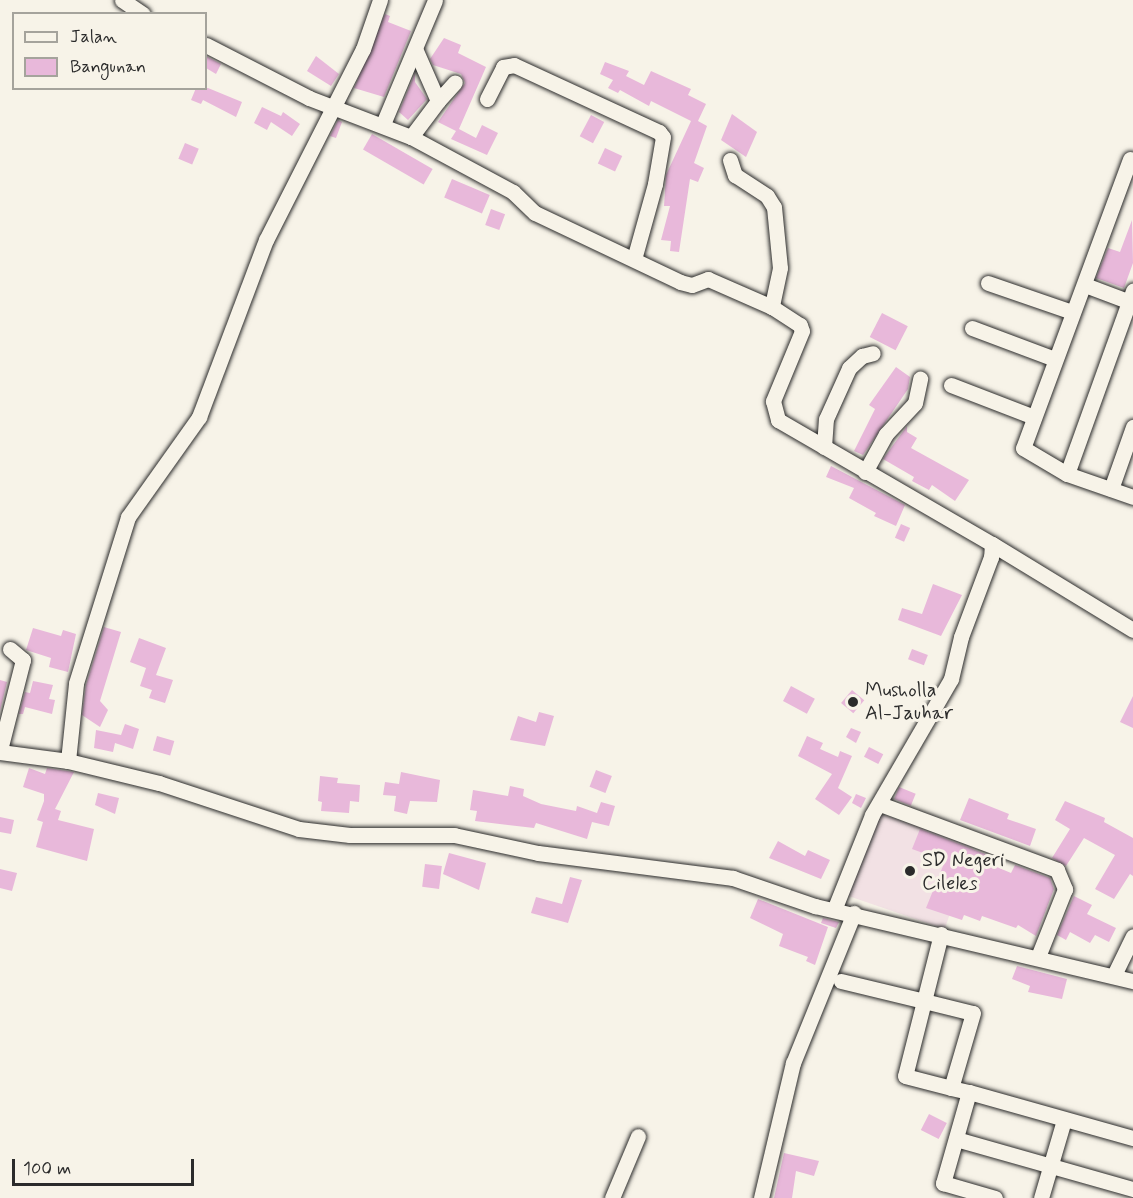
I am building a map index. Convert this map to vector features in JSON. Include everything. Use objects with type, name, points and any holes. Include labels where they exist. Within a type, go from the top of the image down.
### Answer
[{"type":"street","points":[[122,0],[140,12]]},
{"type":"street","points":[[68,761],[76,683],[117,544],[142,492],[199,417],[266,240],[331,106],[363,49],[380,0]]},
{"type":"street","points":[[383,124],[416,51],[435,0]]},
{"type":"street","points":[[207,45],[331,106],[383,124],[411,137],[513,192],[535,213],[680,282],[692,285],[708,279],[772,307],[802,331],[773,401],[775,414],[865,472],[992,544],[1133,630]]},
{"type":"street","points":[[416,51],[438,101]]},
{"type":"street","points":[[488,99],[502,67],[514,65],[659,132],[663,137],[655,184],[634,259]]},
{"type":"street","points":[[411,137],[455,82]]},
{"type":"street","points":[[730,159],[735,175],[767,196],[774,207],[780,268],[772,307]]},
{"type":"street","points":[[1130,159],[1023,448],[1067,474],[1133,497]]},
{"type":"street","points":[[988,282],[1072,312]]},
{"type":"street","points":[[1067,474],[1132,299],[1085,285]]},
{"type":"street","points":[[972,328],[1055,359]]},
{"type":"street","points":[[824,447],[826,419],[849,368],[862,356],[873,353]]},
{"type":"street","points":[[865,472],[886,434],[915,403],[920,379]]},
{"type":"street","points":[[951,385],[1034,417]]},
{"type":"street","points":[[1111,489],[1133,427]]},
{"type":"street","points":[[834,910],[880,804],[951,679],[961,637],[991,557],[992,544]]},
{"type":"street","points":[[10,649],[23,660],[0,751],[68,761],[182,790],[298,829],[350,835],[454,835],[538,853],[733,878],[834,910],[1133,981]]},
{"type":"street","points":[[880,804],[1057,870],[1065,889],[1038,957]]},
{"type":"street","points":[[761,1198],[793,1063],[854,913]]},
{"type":"street","points":[[941,934],[905,1076],[1133,1138]]},
{"type":"street","points":[[1114,975],[1133,936]]},
{"type":"street","points":[[841,981],[974,1013],[951,1088]]},
{"type":"street","points":[[969,1092],[943,1183],[995,1198]]},
{"type":"street","points":[[1041,1198],[1064,1120]]},
{"type":"street","points":[[612,1198],[638,1136]]},
{"type":"street","points":[[956,1139],[1133,1189]]},
{"type":"shaded area","name":"SD Negeri Cileles","points":[[875,812],[973,846],[945,929],[846,895]]},
{"type":"building","points":[[385,14],[390,16],[388,22],[411,31],[384,97],[354,88]]},
{"type":"building","points":[[444,38],[461,45],[458,53],[486,67],[459,129],[476,138],[482,125],[498,133],[487,155],[451,139],[456,131],[438,122],[465,83],[461,74],[433,65],[430,59]]},
{"type":"building","points":[[316,56],[339,74],[331,86],[307,71]]},
{"type":"building","points":[[207,57],[221,64],[216,74],[207,69]]},
{"type":"building","points":[[605,62],[629,71],[626,76],[644,85],[651,71],[691,89],[688,95],[706,104],[698,121],[707,126],[694,163],[704,168],[698,182],[690,179],[679,252],[670,251],[671,241],[661,240],[670,206],[664,206],[666,175],[691,121],[651,101],[649,106],[620,90],[618,93],[608,88],[613,80],[600,74]]},
{"type":"building","points":[[415,73],[415,82],[427,99],[408,120],[399,112]]},
{"type":"building","points":[[208,88],[242,102],[236,117],[203,100],[201,104],[191,100],[195,90],[207,90]]},
{"type":"building","points":[[262,107],[281,116],[283,112],[300,124],[292,136],[271,122],[267,130],[254,123]]},
{"type":"building","points":[[732,114],[757,132],[746,157],[721,140]]},
{"type":"building","points":[[591,115],[604,122],[593,143],[580,136]]},
{"type":"building","points":[[338,120],[342,122],[336,138],[330,136]]},
{"type":"building","points":[[372,134],[433,169],[424,185],[363,150]]},
{"type":"building","points":[[185,143],[199,149],[192,165],[178,159]]},
{"type":"building","points":[[605,148],[622,156],[615,171],[598,163]]},
{"type":"building","points":[[452,179],[490,195],[482,213],[444,197]]},
{"type":"building","points":[[491,209],[505,214],[499,230],[485,225]]},
{"type":"building","points":[[1132,220],[1133,263],[1124,288],[1096,278],[1108,248],[1120,252]]},
{"type":"building","points":[[882,313],[908,326],[896,350],[870,337]]},
{"type":"building","points":[[896,367],[910,377],[908,389],[863,455],[854,451],[875,409],[869,405]]},
{"type":"building","points":[[907,426],[907,432],[917,438],[911,448],[969,480],[955,501],[932,485],[929,490],[912,481],[914,477],[883,459]]},
{"type":"building","points":[[831,466],[905,505],[896,526],[874,516],[876,513],[849,498],[854,488],[826,477]]},
{"type":"building","points":[[901,524],[910,528],[904,542],[895,538]]},
{"type":"building","points":[[933,584],[962,595],[941,636],[898,620],[902,608],[922,614]]},
{"type":"building","points":[[104,627],[121,632],[100,701],[108,710],[100,727],[82,715],[86,685]]},
{"type":"building","points":[[33,628],[61,636],[63,630],[76,634],[68,672],[49,667],[51,658],[26,650]]},
{"type":"building","points":[[139,638],[166,648],[156,675],[173,680],[165,703],[149,698],[152,690],[140,686],[146,668],[130,662]]},
{"type":"building","points":[[912,649],[928,655],[924,665],[908,659]]},
{"type":"building","points":[[0,680],[7,682],[0,711]]},
{"type":"building","points":[[33,681],[53,685],[49,699],[55,700],[52,714],[25,707],[23,714],[19,714],[25,692],[30,693]]},
{"type":"building","points":[[791,686],[815,699],[807,714],[783,701]]},
{"type":"building","name":"Musholla Al-Jauhar","points":[[852,690],[864,700],[853,713],[841,703]]},
{"type":"building","points":[[1133,696],[1133,728],[1120,722]]},
{"type":"building","points":[[539,712],[554,716],[545,746],[510,740],[518,716],[536,722]]},
{"type":"building","points":[[125,724],[139,729],[133,749],[115,743],[113,752],[94,748],[96,730],[121,735]]},
{"type":"building","points":[[851,728],[861,732],[856,743],[846,737]]},
{"type":"building","points":[[157,736],[174,741],[170,755],[153,750]]},
{"type":"building","points":[[807,736],[823,743],[820,749],[838,757],[840,751],[852,756],[838,788],[852,797],[839,815],[815,799],[832,774],[798,756]]},
{"type":"building","points":[[869,747],[883,754],[878,764],[864,757]]},
{"type":"building","points":[[29,768],[45,774],[47,768],[74,772],[55,809],[61,811],[58,820],[94,829],[87,861],[36,847],[43,822],[37,820],[44,801],[44,794],[23,787]]},
{"type":"building","points":[[596,770],[612,776],[605,793],[590,787]]},
{"type":"building","points":[[401,772],[440,780],[437,802],[410,801],[407,814],[394,811],[396,796],[383,795],[385,782],[399,784]]},
{"type":"building","points":[[320,776],[338,778],[337,783],[360,785],[359,802],[350,801],[349,813],[321,811],[322,802],[318,801]]},
{"type":"building","points":[[510,786],[524,789],[523,796],[541,804],[576,811],[577,806],[597,813],[601,802],[615,806],[609,826],[592,822],[587,839],[536,823],[534,828],[475,821],[477,811],[470,810],[473,790],[508,796]]},
{"type":"building","points":[[899,787],[916,794],[911,806],[894,799]]},
{"type":"building","points":[[98,793],[119,798],[115,814],[95,805]]},
{"type":"building","points":[[856,794],[866,798],[861,808],[852,803]]},
{"type":"building","points":[[969,798],[1009,814],[1007,819],[1036,829],[1030,846],[960,820]]},
{"type":"building","points":[[1065,801],[1105,818],[1104,822],[1133,838],[1133,876],[1130,874],[1114,899],[1095,889],[1115,855],[1084,838],[1066,866],[1052,858],[1070,829],[1055,820]]},
{"type":"building","points":[[0,817],[14,820],[11,834],[0,832]]},
{"type":"building","points":[[920,829],[988,855],[985,862],[1011,873],[1015,865],[1050,878],[1054,889],[1036,936],[1018,925],[1016,928],[982,916],[980,921],[964,915],[962,920],[926,908],[945,861],[912,849]]},
{"type":"building","points":[[778,841],[805,856],[808,850],[830,860],[821,879],[769,858]]},
{"type":"building","points":[[449,853],[486,863],[479,890],[443,874]]},
{"type":"building","points":[[425,864],[442,866],[439,889],[422,887]]},
{"type":"building","points":[[0,869],[17,873],[12,891],[0,888]]},
{"type":"building","points":[[570,877],[582,880],[568,923],[531,913],[536,897],[562,904]]},
{"type":"building","points":[[1074,896],[1092,905],[1087,914],[1116,928],[1109,942],[1095,935],[1090,943],[1070,932],[1066,940],[1057,935]]},
{"type":"building","points":[[758,899],[828,927],[815,965],[806,961],[808,957],[779,946],[783,934],[750,918]]},
{"type":"building","points":[[823,918],[839,922],[836,928],[821,923]]},
{"type":"building","points":[[1017,966],[1067,979],[1062,999],[1028,992],[1030,986],[1012,979]]},
{"type":"building","points":[[929,1114],[947,1123],[939,1139],[921,1130]]},
{"type":"building","points":[[784,1153],[819,1161],[814,1176],[796,1171],[792,1198],[774,1198]]},
{"type":"place","name":"Musholla Al-Jauhar","points":[[853,702]]},
{"type":"place","name":"SD Negeri Cileles","points":[[910,871]]}]
